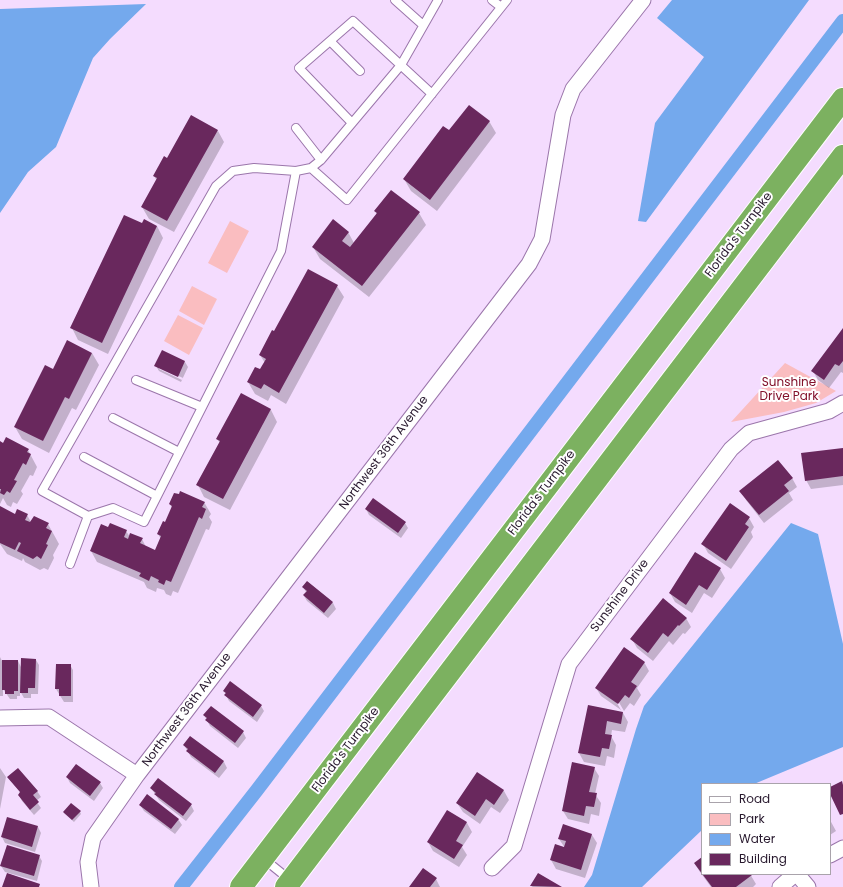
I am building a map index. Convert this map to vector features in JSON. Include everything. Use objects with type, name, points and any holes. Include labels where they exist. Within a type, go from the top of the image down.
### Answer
[{"type":"highway","name":"Florida's Turnpike","points":[[242,887],[843,99]]},
{"type":"highway","points":[[289,884],[843,156]]},
{"type":"street","name":"Northwest 36th Avenue","points":[[91,887],[88,862],[93,838],[137,775],[529,264],[542,239],[563,115],[573,89],[643,0]]},
{"type":"street","name":"Sunshine Drive","points":[[492,868],[514,846],[569,664],[726,455],[749,433],[829,411],[843,403]]},
{"type":"street","points":[[0,718],[48,717],[137,775]]},
{"type":"street","points":[[831,854],[843,848]]},
{"type":"street","points":[[780,887],[795,875]]},
{"type":"street","points":[[797,875],[808,887]]},
{"type":"lane","points":[[395,0],[423,25]]},
{"type":"lane","points":[[296,171],[281,251],[144,522],[112,508],[88,516],[42,491],[216,186],[232,171],[254,168],[296,171],[311,168],[321,160],[401,65],[438,0]]},
{"type":"lane","points":[[492,0],[501,7]]},
{"type":"lane","points":[[311,168],[347,200],[507,0]]},
{"type":"lane","points":[[352,123],[299,68],[353,21],[432,94]]},
{"type":"lane","points":[[330,41],[360,71]]},
{"type":"lane","points":[[296,128],[321,160]]},
{"type":"lane","points":[[136,380],[202,407]]},
{"type":"lane","points":[[113,418],[179,452]]},
{"type":"lane","points":[[84,457],[157,496]]},
{"type":"lane","points":[[70,564],[88,516]]},
{"type":"lane","points":[[263,858],[289,884]]},
{"type":"green space","points":[[230,221],[249,231],[227,273],[208,263]]},
{"type":"green space","points":[[192,286],[217,299],[204,325],[179,311]]},
{"type":"green space","points":[[178,315],[203,328],[189,355],[164,341]]},
{"type":"green space","name":"Sunshine Drive Park","points":[[785,363],[836,391],[816,403],[784,412],[731,422]]},
{"type":"water","points":[[672,0],[809,0],[646,222],[638,221],[655,123],[704,57],[657,18]]},
{"type":"water","points":[[146,4],[93,58],[56,147],[28,172],[0,213],[0,9]]},
{"type":"water","points":[[791,523],[818,534],[843,644],[843,747],[756,783],[701,783],[701,831],[642,887],[584,887],[592,875],[644,706]]},
{"type":"building","points":[[469,105],[490,121],[430,200],[403,179],[443,126],[449,130]]},
{"type":"building","points":[[191,115],[218,130],[167,221],[141,207],[157,178],[153,176],[164,156],[167,158]]},
{"type":"building","points":[[391,190],[420,212],[362,286],[312,247],[333,219],[349,232],[342,241],[350,247],[377,213],[374,211]]},
{"type":"building","points":[[124,215],[142,223],[144,219],[157,226],[102,343],[70,328]]},
{"type":"building","points":[[308,269],[338,285],[279,393],[264,384],[261,389],[247,382],[255,367],[260,369],[266,359],[259,355]]},
{"type":"building","points":[[843,328],[843,361],[839,366],[835,364],[824,380],[811,371]]},
{"type":"building","points":[[67,340],[92,353],[69,399],[65,397],[43,441],[14,427],[45,365],[53,369]]},
{"type":"building","points":[[162,350],[185,361],[178,377],[154,366]]},
{"type":"building","points":[[241,393],[271,409],[223,499],[196,485],[220,441],[216,439]]},
{"type":"building","points":[[6,437],[29,449],[27,452],[31,454],[26,465],[23,463],[14,480],[17,481],[10,493],[7,491],[4,495],[0,493],[0,441],[3,443]]},
{"type":"building","points":[[843,448],[843,476],[805,481],[801,453]]},
{"type":"building","points":[[778,460],[793,478],[784,485],[789,491],[759,515],[739,491]]},
{"type":"building","points":[[180,491],[205,502],[202,507],[206,509],[202,519],[199,517],[171,582],[166,580],[164,585],[158,582],[159,580],[151,576],[149,581],[139,576],[141,573],[90,551],[101,524],[108,527],[110,523],[127,530],[124,537],[128,539],[130,533],[143,538],[140,543],[155,550],[161,536],[157,534],[163,521],[165,522],[172,506],[169,504],[174,493],[179,494]]},
{"type":"building","points":[[373,498],[406,522],[398,533],[365,509]]},
{"type":"building","points":[[730,503],[750,517],[745,524],[749,527],[726,561],[701,544]]},
{"type":"building","points":[[0,506],[15,514],[17,509],[28,514],[25,520],[30,522],[34,516],[49,523],[46,528],[52,531],[46,544],[48,545],[41,559],[37,556],[33,559],[17,551],[21,543],[19,542],[15,550],[0,543]]},
{"type":"building","points":[[695,552],[721,568],[707,590],[699,585],[686,605],[669,593]]},
{"type":"building","points":[[307,581],[333,602],[324,613],[303,595],[307,591],[302,587]]},
{"type":"building","points":[[663,598],[687,618],[679,626],[678,625],[668,637],[663,633],[648,653],[630,639]]},
{"type":"building","points":[[624,647],[645,662],[631,682],[637,686],[629,698],[625,695],[618,704],[595,688]]},
{"type":"building","points":[[21,658],[36,659],[35,688],[28,688],[28,693],[20,693]]},
{"type":"building","points":[[2,660],[18,660],[18,691],[14,691],[14,694],[5,694],[5,690],[2,690]]},
{"type":"building","points":[[56,664],[71,664],[71,696],[59,696],[59,689],[55,689]]},
{"type":"building","points":[[230,681],[262,705],[253,717],[224,695],[226,693],[223,691]]},
{"type":"building","points":[[588,705],[623,712],[621,724],[607,721],[605,734],[612,735],[609,749],[602,748],[600,757],[578,753]]},
{"type":"building","points":[[211,706],[244,731],[235,743],[205,720],[207,718],[203,715]]},
{"type":"building","points":[[190,736],[224,761],[215,773],[186,751],[188,749],[183,745]]},
{"type":"building","points":[[572,762],[595,767],[589,792],[597,793],[594,807],[586,806],[584,816],[562,811]]},
{"type":"building","points":[[76,764],[101,782],[90,796],[66,777]]},
{"type":"building","points":[[18,768],[38,791],[33,795],[39,802],[30,810],[18,795],[20,792],[7,777]]},
{"type":"building","points":[[477,772],[504,790],[494,805],[486,799],[475,816],[456,803]]},
{"type":"building","points":[[158,778],[192,804],[183,816],[154,794],[156,793],[150,788]]},
{"type":"building","points":[[842,781],[843,814],[840,815],[831,796],[831,786]]},
{"type":"building","points":[[147,794],[179,819],[171,829],[139,805]]},
{"type":"building","points":[[71,803],[81,811],[72,820],[63,812]]},
{"type":"building","points":[[447,810],[467,822],[456,841],[463,845],[454,859],[427,842]]},
{"type":"building","points":[[7,817],[38,826],[32,847],[1,837]]},
{"type":"building","points":[[563,824],[592,834],[581,870],[550,860],[555,844],[564,847],[566,841],[558,839]]},
{"type":"building","points":[[7,845],[40,855],[34,876],[0,866]]},
{"type":"building","points":[[701,858],[701,873],[694,863]]},
{"type":"building","points":[[423,868],[437,878],[430,887],[409,887]]},
{"type":"building","points":[[7,873],[40,884],[39,887],[2,887]]},
{"type":"building","points":[[538,873],[562,887],[530,886]]},
{"type":"building","points":[[703,875],[752,875],[736,887],[712,887]]},
{"type":"waterway","points":[[181,887],[257,790],[843,21]]}]
